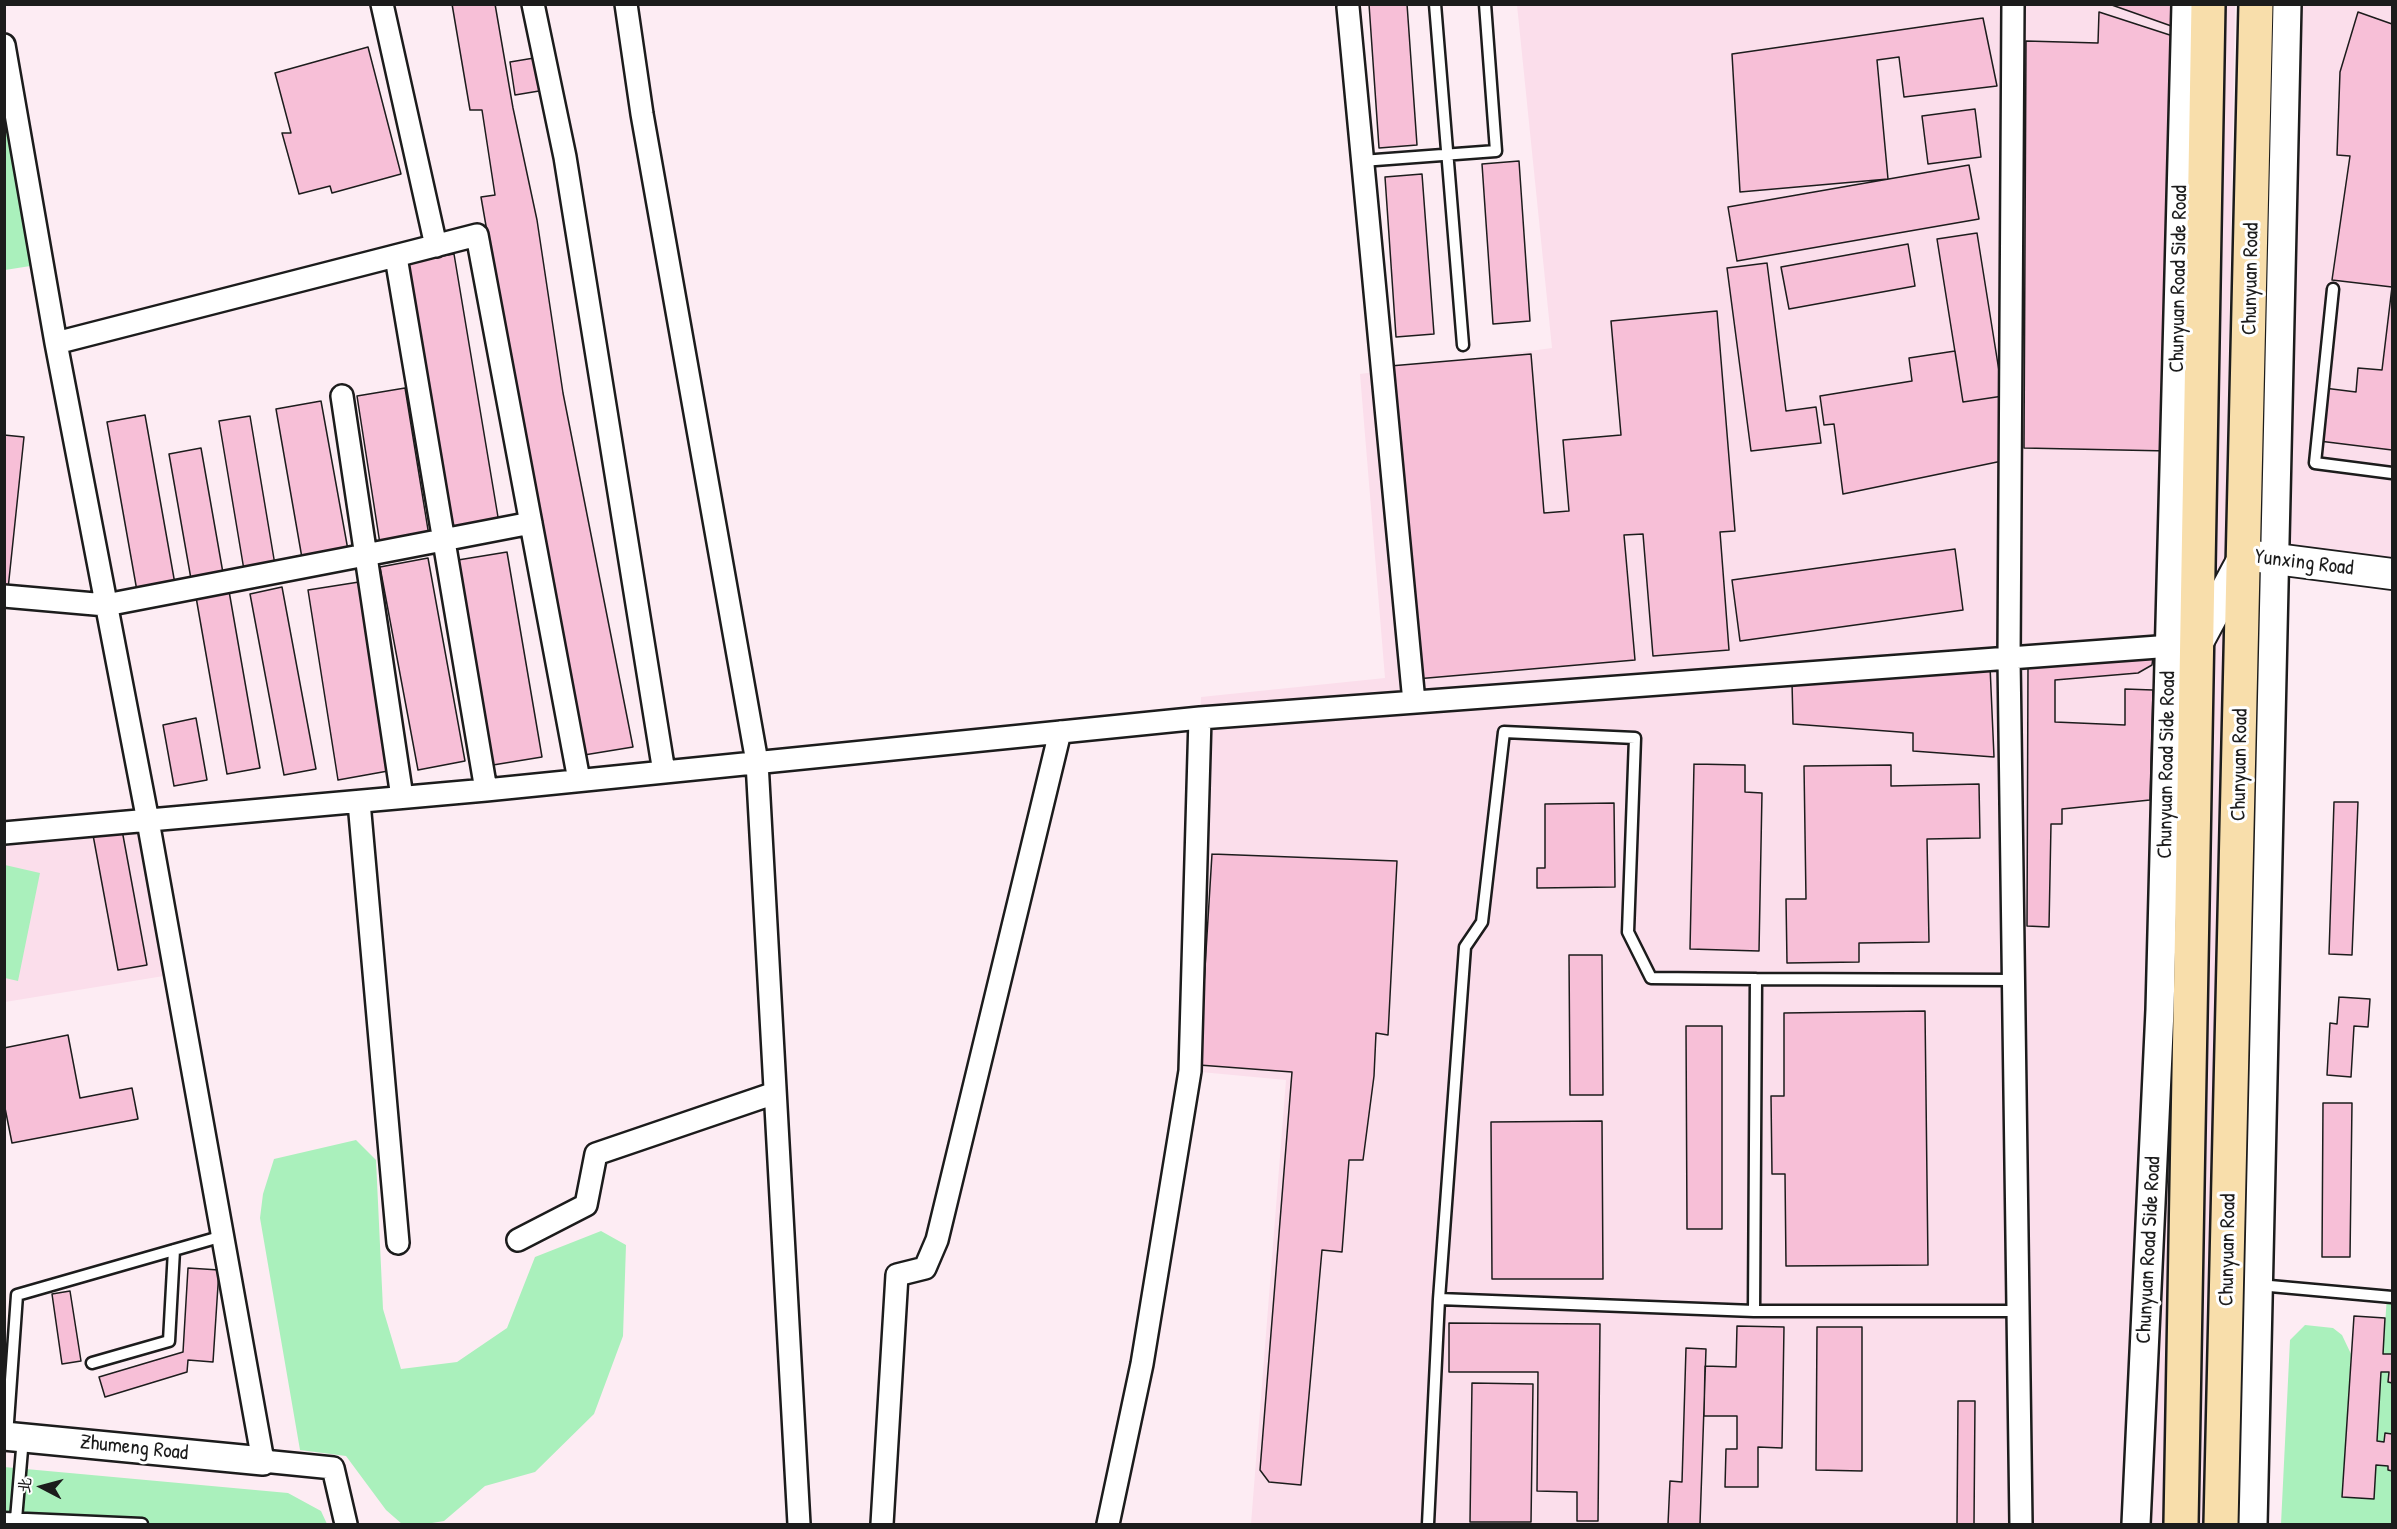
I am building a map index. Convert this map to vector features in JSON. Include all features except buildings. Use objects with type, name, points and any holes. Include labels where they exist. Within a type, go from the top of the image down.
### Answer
[{"type":"main road","name":"Chunyuan Road","points":[[2181,1524],[2184,645],[2208,4]]},
{"type":"main road","name":"Chunyuan Road","points":[[2221,1524],[2261,557],[2256,4]]},
{"type":"main road","name":"Yunxing Road","points":[[2184,645],[2261,557],[2392,574]]},
{"type":"street","points":[[382,4],[436,246]]},
{"type":"street","points":[[533,4],[565,157],[664,772]]},
{"type":"street","points":[[626,4],[642,114],[757,762],[799,1524]]},
{"type":"street","points":[[2013,4],[2009,658],[2021,1524]]},
{"type":"street","name":"Chunyuan Road Side Road","points":[[2136,1524],[2160,1010],[2184,645],[2186,4]]},
{"type":"street","points":[[2253,1524],[2259,1285],[2261,557],[2288,4]]},
{"type":"street","points":[[1348,7],[1414,702]]},
{"type":"street","points":[[4,45],[56,343],[148,821],[263,1461],[333,1468],[346,1524]]},
{"type":"street","points":[[56,343],[477,235],[579,780]]},
{"type":"street","points":[[396,256],[486,790]]},
{"type":"street","points":[[342,396],[402,797]]},
{"type":"street","points":[[4,596],[106,605],[531,523]]},
{"type":"street","points":[[4,833],[486,790],[1200,718],[2184,645]]},
{"type":"street","points":[[1108,1524],[1142,1364],[1190,1071],[1200,718]]},
{"type":"street","points":[[882,1524],[897,1275],[925,1268],[937,1240],[1060,732]]},
{"type":"street","points":[[358,802],[398,1243]]},
{"type":"street","points":[[518,1239],[586,1205],[596,1154],[775,1093]]},
{"type":"street","name":"Zhumeng Road","points":[[12,1436],[263,1461]]},
{"type":"lane","points":[[1435,4],[1463,345]]},
{"type":"lane","points":[[1362,161],[1496,151],[1485,4]]},
{"type":"lane","points":[[2333,289],[2315,463],[2392,473]]},
{"type":"lane","points":[[1428,1524],[1439,1299],[1466,947],[1482,922],[1504,732],[1635,738],[1628,932],[1650,978],[2014,980]]},
{"type":"lane","points":[[1754,1311],[1756,979]]},
{"type":"lane","points":[[142,1524],[10,1518],[17,1295],[223,1236]]},
{"type":"lane","points":[[92,1363],[169,1341],[174,1250]]},
{"type":"lane","points":[[2259,1285],[2392,1297]]},
{"type":"lane","points":[[1439,1299],[1754,1311],[2018,1311]]},
{"type":"shaded area","points":[[1517,5],[2235,5],[2203,1524],[1251,1524],[1286,1080],[1190,1071],[1201,697],[1385,678],[1360,374],[1552,348]]},
{"type":"shaded area","points":[[2294,5],[2392,5],[2392,574],[2276,559]]},
{"type":"shaded area","points":[[148,821],[176,974],[5,1002],[5,833]]},
{"type":"green space","points":[[4,45],[43,264],[5,270],[4,270]]},
{"type":"green space","points":[[5,865],[40,873],[18,981],[5,978]]},
{"type":"green space","points":[[356,1140],[376,1160],[383,1309],[401,1369],[457,1362],[507,1328],[535,1257],[601,1231],[626,1245],[623,1336],[594,1414],[535,1472],[485,1486],[444,1521],[402,1524],[386,1510],[346,1456],[300,1450],[260,1218],[263,1194],[274,1159]]},
{"type":"green space","points":[[2387,1296],[2392,1297],[2392,1354],[2383,1354]]},
{"type":"green space","points":[[2305,1325],[2333,1328],[2342,1335],[2351,1354],[2342,1497],[2374,1499],[2376,1465],[2388,1466],[2388,1470],[2392,1471],[2392,1524],[2281,1524],[2290,1340]]},
{"type":"green space","points":[[2381,1372],[2389,1372],[2388,1382],[2392,1383],[2392,1434],[2385,1434],[2384,1442],[2377,1441]]},
{"type":"green space","points":[[4,1467],[288,1493],[321,1511],[327,1524],[5,1524]]}]
